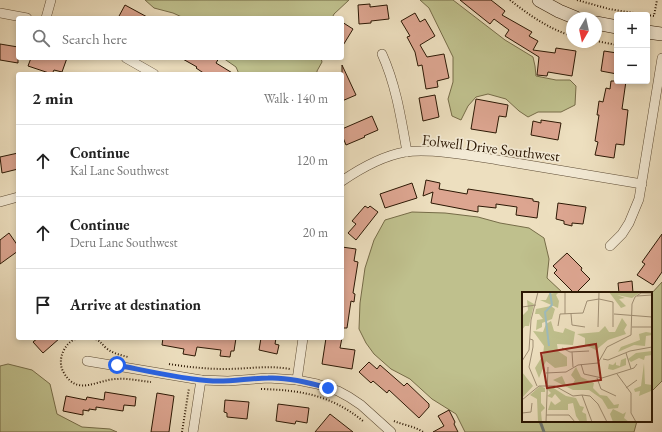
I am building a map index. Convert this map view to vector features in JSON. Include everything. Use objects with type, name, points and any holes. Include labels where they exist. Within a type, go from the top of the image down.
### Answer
[{"type":"street","points":[[47,16],[51,0]]},
{"type":"street","points":[[539,0],[566,14]]},
{"type":"street","points":[[0,13],[16,16]]},
{"type":"street","points":[[602,24],[614,26]]},
{"type":"street","points":[[650,32],[662,34]]},
{"type":"street","points":[[382,54],[396,91],[407,152]]},
{"type":"street","points":[[610,246],[622,234],[632,219],[639,200],[662,58]]},
{"type":"street","points":[[130,60],[150,72]]},
{"type":"street","name":"Folwell Drive Southwest","points":[[344,180],[371,164],[395,154],[425,152],[466,155],[642,184]]},
{"type":"street","points":[[0,202],[16,198]]},
{"type":"street","points":[[297,380],[303,340]]},
{"type":"street","points":[[87,361],[201,380],[219,381],[268,378],[297,380],[328,388],[349,397],[361,405],[391,432]]},
{"type":"street","points":[[193,432],[201,380]]},
{"type":"path","points":[[510,0],[543,24],[566,34]]},
{"type":"path","points":[[577,0],[609,9],[628,12]]},
{"type":"path","points":[[650,16],[654,16],[657,0]]},
{"type":"path","points":[[602,42],[614,44]]},
{"type":"path","points":[[97,340],[106,348],[117,354],[128,357]]},
{"type":"path","points":[[166,363],[209,369],[284,368]]},
{"type":"path","points":[[182,432],[189,387]]},
{"type":"path","points":[[254,389],[298,391],[336,402],[356,415],[366,424]]},
{"type":"green space","points":[[145,0],[349,0],[333,16],[180,16],[154,8]]},
{"type":"green space","points":[[420,0],[453,0],[505,40],[533,57],[536,76],[556,80],[570,80],[576,86],[575,105],[561,112],[538,112],[528,117],[506,99],[488,94],[476,97],[468,106],[461,120],[452,116],[448,99],[453,82],[453,57],[429,8]]},
{"type":"green space","points":[[226,60],[322,60],[322,62],[317,72],[238,72],[236,67]]},
{"type":"green space","points":[[412,212],[445,213],[478,217],[500,223],[529,228],[544,238],[549,259],[547,278],[562,292],[522,292],[522,422],[637,422],[634,432],[465,432],[456,414],[432,399],[410,379],[391,369],[374,354],[366,343],[359,329],[360,303],[365,268],[374,240],[385,220]]},
{"type":"green space","points":[[662,282],[662,381],[652,391],[652,293]]},
{"type":"green space","points":[[8,364],[32,370],[50,384],[57,414],[82,427],[110,429],[117,432],[0,432],[0,366]]},
{"type":"building","points":[[460,0],[491,0],[505,11],[502,15],[532,32],[529,36],[538,41],[533,50],[555,53],[556,48],[576,51],[572,76],[548,72],[547,76],[537,75],[539,57],[505,36],[509,30],[494,19],[490,24]]},
{"type":"building","points":[[370,4],[370,7],[387,5],[389,19],[359,24],[358,5]]},
{"type":"building","points":[[125,5],[145,16],[119,16]]},
{"type":"building","points":[[415,13],[420,22],[425,19],[435,36],[420,45],[427,57],[444,54],[449,78],[437,81],[438,87],[426,89],[422,65],[418,66],[415,52],[407,37],[410,36],[401,21]]},
{"type":"building","points":[[344,23],[353,29],[344,44]]},
{"type":"building","points":[[0,44],[16,47],[16,60],[18,60],[18,63],[0,60]]},
{"type":"building","points":[[604,51],[614,53],[614,73],[601,71]]},
{"type":"building","points":[[30,60],[66,60],[62,72],[54,70],[53,72],[46,72],[28,66]]},
{"type":"building","points":[[185,60],[218,60],[216,63],[231,72],[202,72],[196,68],[197,67]]},
{"type":"building","points":[[342,65],[356,95],[344,100],[344,72],[342,72]]},
{"type":"building","points":[[611,81],[614,81],[614,84],[626,84],[622,109],[628,110],[624,145],[616,144],[614,158],[595,155],[598,142],[595,141],[599,115],[597,115],[599,101],[603,102],[606,88],[610,89]]},
{"type":"building","points":[[435,95],[439,117],[423,121],[419,98]]},
{"type":"building","points":[[476,99],[508,105],[506,117],[499,116],[496,133],[471,129]]},
{"type":"building","points":[[372,116],[378,130],[346,145],[344,140],[344,128]]},
{"type":"building","points":[[541,120],[561,123],[558,140],[531,135],[533,121],[541,123]]},
{"type":"building","points":[[16,153],[16,170],[2,173],[0,157]]},
{"type":"building","points":[[426,180],[440,183],[439,189],[467,194],[468,189],[533,199],[533,201],[539,202],[537,218],[516,215],[517,207],[496,204],[496,208],[478,206],[478,212],[431,203],[433,192],[423,196]]},
{"type":"building","points":[[412,183],[417,198],[385,208],[380,194]]},
{"type":"building","points":[[558,203],[586,207],[583,224],[572,223],[572,226],[564,224],[564,221],[556,219]]},
{"type":"building","points":[[365,206],[368,208],[370,206],[378,212],[356,240],[348,233],[356,224],[352,221]]},
{"type":"building","points":[[9,233],[16,243],[16,252],[0,264],[0,240]]},
{"type":"building","points":[[662,234],[662,272],[653,285],[637,275],[645,264],[642,262]]},
{"type":"building","points":[[344,247],[356,249],[354,261],[358,262],[353,293],[355,294],[354,302],[351,301],[347,328],[344,328]]},
{"type":"building","points":[[567,253],[582,268],[581,270],[590,279],[577,292],[573,292],[554,273],[557,270],[553,266]]},
{"type":"building","points":[[632,281],[633,292],[619,292],[618,283]]},
{"type":"building","points":[[36,340],[58,340],[43,353],[33,342]]},
{"type":"building","points":[[163,340],[236,340],[234,351],[231,351],[230,357],[220,356],[221,350],[197,347],[195,356],[183,354],[184,349],[162,345]]},
{"type":"building","points":[[261,340],[276,340],[275,344],[279,345],[277,354],[259,350]]},
{"type":"building","points":[[326,340],[342,340],[340,348],[355,350],[352,369],[322,364]]},
{"type":"building","points":[[369,362],[377,369],[380,365],[404,386],[407,383],[429,404],[429,407],[419,418],[389,390],[387,393],[373,381],[371,383],[359,372]]},
{"type":"building","points":[[105,392],[136,397],[135,406],[124,405],[123,411],[96,407],[96,410],[83,410],[83,415],[63,411],[66,396],[86,400],[87,397],[104,400]]},
{"type":"building","points":[[157,393],[174,396],[169,432],[151,432]]},
{"type":"building","points":[[225,400],[249,402],[247,419],[227,417],[227,413],[224,412]]},
{"type":"building","points":[[278,404],[309,408],[307,423],[296,421],[295,424],[276,421]]},
{"type":"building","points":[[449,410],[458,432],[433,432],[444,426],[438,416]]},
{"type":"building","points":[[330,414],[353,432],[315,432]]},
{"type":"waterway","points":[[540,422],[544,432]]},
{"type":"route","points":[[117,365],[201,380],[219,381],[281,378],[317,384],[328,388]]}]
